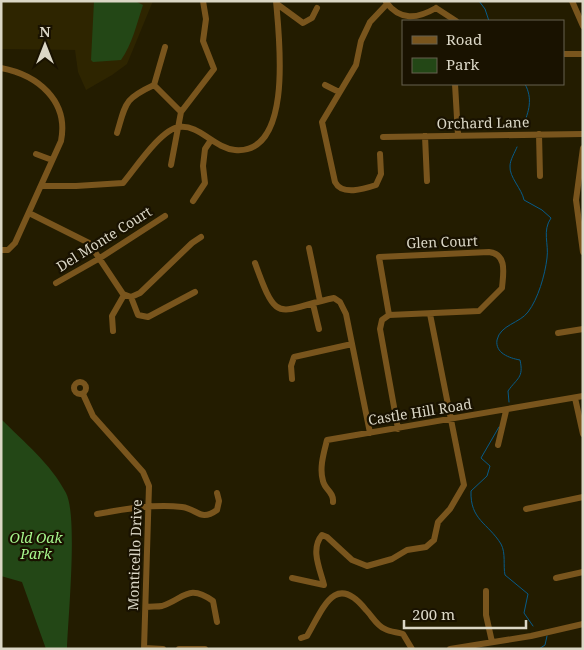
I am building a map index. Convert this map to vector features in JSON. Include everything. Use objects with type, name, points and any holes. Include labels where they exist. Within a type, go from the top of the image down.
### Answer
[{"type":"street","points":[[171,165],[181,112],[214,69],[203,41],[206,19],[203,1]]},
{"type":"street","points":[[572,1],[583,26]]},
{"type":"street","points":[[276,3],[303,23],[312,18],[317,8]]},
{"type":"street","points":[[41,186],[123,183],[162,136],[178,126],[189,127],[211,140],[235,150],[254,146],[271,129],[281,78],[276,3]]},
{"type":"street","points":[[380,154],[381,174],[376,185],[349,190],[338,186],[322,122],[339,92],[349,80],[356,65],[361,41],[370,22],[386,3],[394,12],[407,18],[423,16],[436,5],[455,20]]},
{"type":"street","points":[[154,85],[165,47]]},
{"type":"street","points":[[564,54],[583,54]]},
{"type":"street","points":[[1,68],[11,70],[43,86],[56,101],[63,126],[60,142],[15,243],[8,250],[1,250]]},
{"type":"street","points":[[154,85],[181,112]]},
{"type":"street","points":[[117,133],[125,105],[133,94],[154,85]]},
{"type":"street","points":[[325,85],[339,92]]},
{"type":"street","points":[[455,85],[458,135]]},
{"type":"street","points":[[539,134],[540,176]]},
{"type":"street","name":"Orchard Lane","points":[[384,137],[583,134]]},
{"type":"street","points":[[426,136],[427,180]]},
{"type":"street","points":[[193,201],[205,183],[203,166],[205,149],[211,140]]},
{"type":"street","points":[[583,148],[576,208],[583,252]]},
{"type":"street","points":[[36,154],[52,160]]},
{"type":"street","points":[[29,213],[82,238],[94,247],[128,296],[138,314],[148,317],[195,292]]},
{"type":"street","name":"Del Monte Court","points":[[56,283],[100,258],[165,216]]},
{"type":"street","points":[[113,331],[112,316],[128,296],[140,293],[192,243],[201,237]]},
{"type":"street","points":[[309,248],[320,301]]},
{"type":"street","name":"Glen Court","points":[[489,252],[495,253],[500,258],[504,266],[502,288],[488,304],[479,311],[430,314],[389,315],[379,256],[489,252]]},
{"type":"street","points":[[255,263],[265,291],[277,308],[296,310],[334,298],[340,302],[346,314],[370,433]]},
{"type":"street","points":[[313,304],[319,329]]},
{"type":"street","points":[[292,578],[324,585],[315,548],[317,541],[322,535],[327,536],[352,560],[367,566],[392,559],[407,550],[426,547],[434,540],[438,522],[450,509],[464,485],[430,314]]},
{"type":"street","points":[[389,315],[382,320],[380,329],[398,429]]},
{"type":"street","points":[[558,334],[583,329]]},
{"type":"street","points":[[292,379],[291,366],[294,357],[352,344]]},
{"type":"street","name":"Monticello Drive","points":[[83,394],[93,416],[143,472],[149,486],[144,648]]},
{"type":"street","name":"Castle Hill Road","points":[[333,502],[332,495],[322,479],[323,456],[327,440],[506,411],[583,396]]},
{"type":"street","points":[[575,398],[583,434]]},
{"type":"street","points":[[498,445],[506,411]]},
{"type":"street","points":[[97,514],[149,506],[184,507],[202,516],[210,515],[217,510],[219,501],[217,493]]},
{"type":"street","points":[[526,509],[583,497]]},
{"type":"street","points":[[556,578],[583,572]]},
{"type":"street","points":[[486,591],[486,614],[492,642]]},
{"type":"street","points":[[146,607],[162,606],[190,593],[203,594],[213,601],[217,622]]},
{"type":"street","points":[[301,638],[307,636],[328,599],[335,594],[347,593],[357,598],[386,631],[403,634],[412,649]]},
{"type":"street","points":[[450,649],[583,624]]},
{"type":"street","points":[[144,648],[163,649]]},
{"type":"street","points":[[180,649],[205,648]]},
{"type":"shaded area","points":[[1,1],[153,1],[127,64],[86,90],[78,72],[75,50],[1,49]]},
{"type":"green space","points":[[94,1],[135,1],[143,5],[131,41],[121,60],[93,62],[91,60]]},
{"type":"green space","name":"Old Oak Park","points":[[1,419],[53,472],[66,493],[70,505],[72,544],[67,649],[46,649],[22,582],[1,576]]},
{"type":"waterway","points":[[479,1],[485,9],[489,20]]},
{"type":"waterway","points":[[523,126],[529,105],[529,95],[525,85]]},
{"type":"waterway","points":[[509,402],[508,391],[520,374],[520,360],[500,352],[497,340],[506,327],[528,312],[535,300],[546,265],[546,233],[551,218],[542,210],[524,200],[513,179],[510,164],[517,147]]},
{"type":"waterway","points":[[499,427],[481,458],[490,466],[487,476],[471,491],[471,501],[477,515],[501,544],[505,575],[528,594],[524,613],[533,626]]},
{"type":"waterway","points":[[539,649],[545,645],[547,636]]}]
